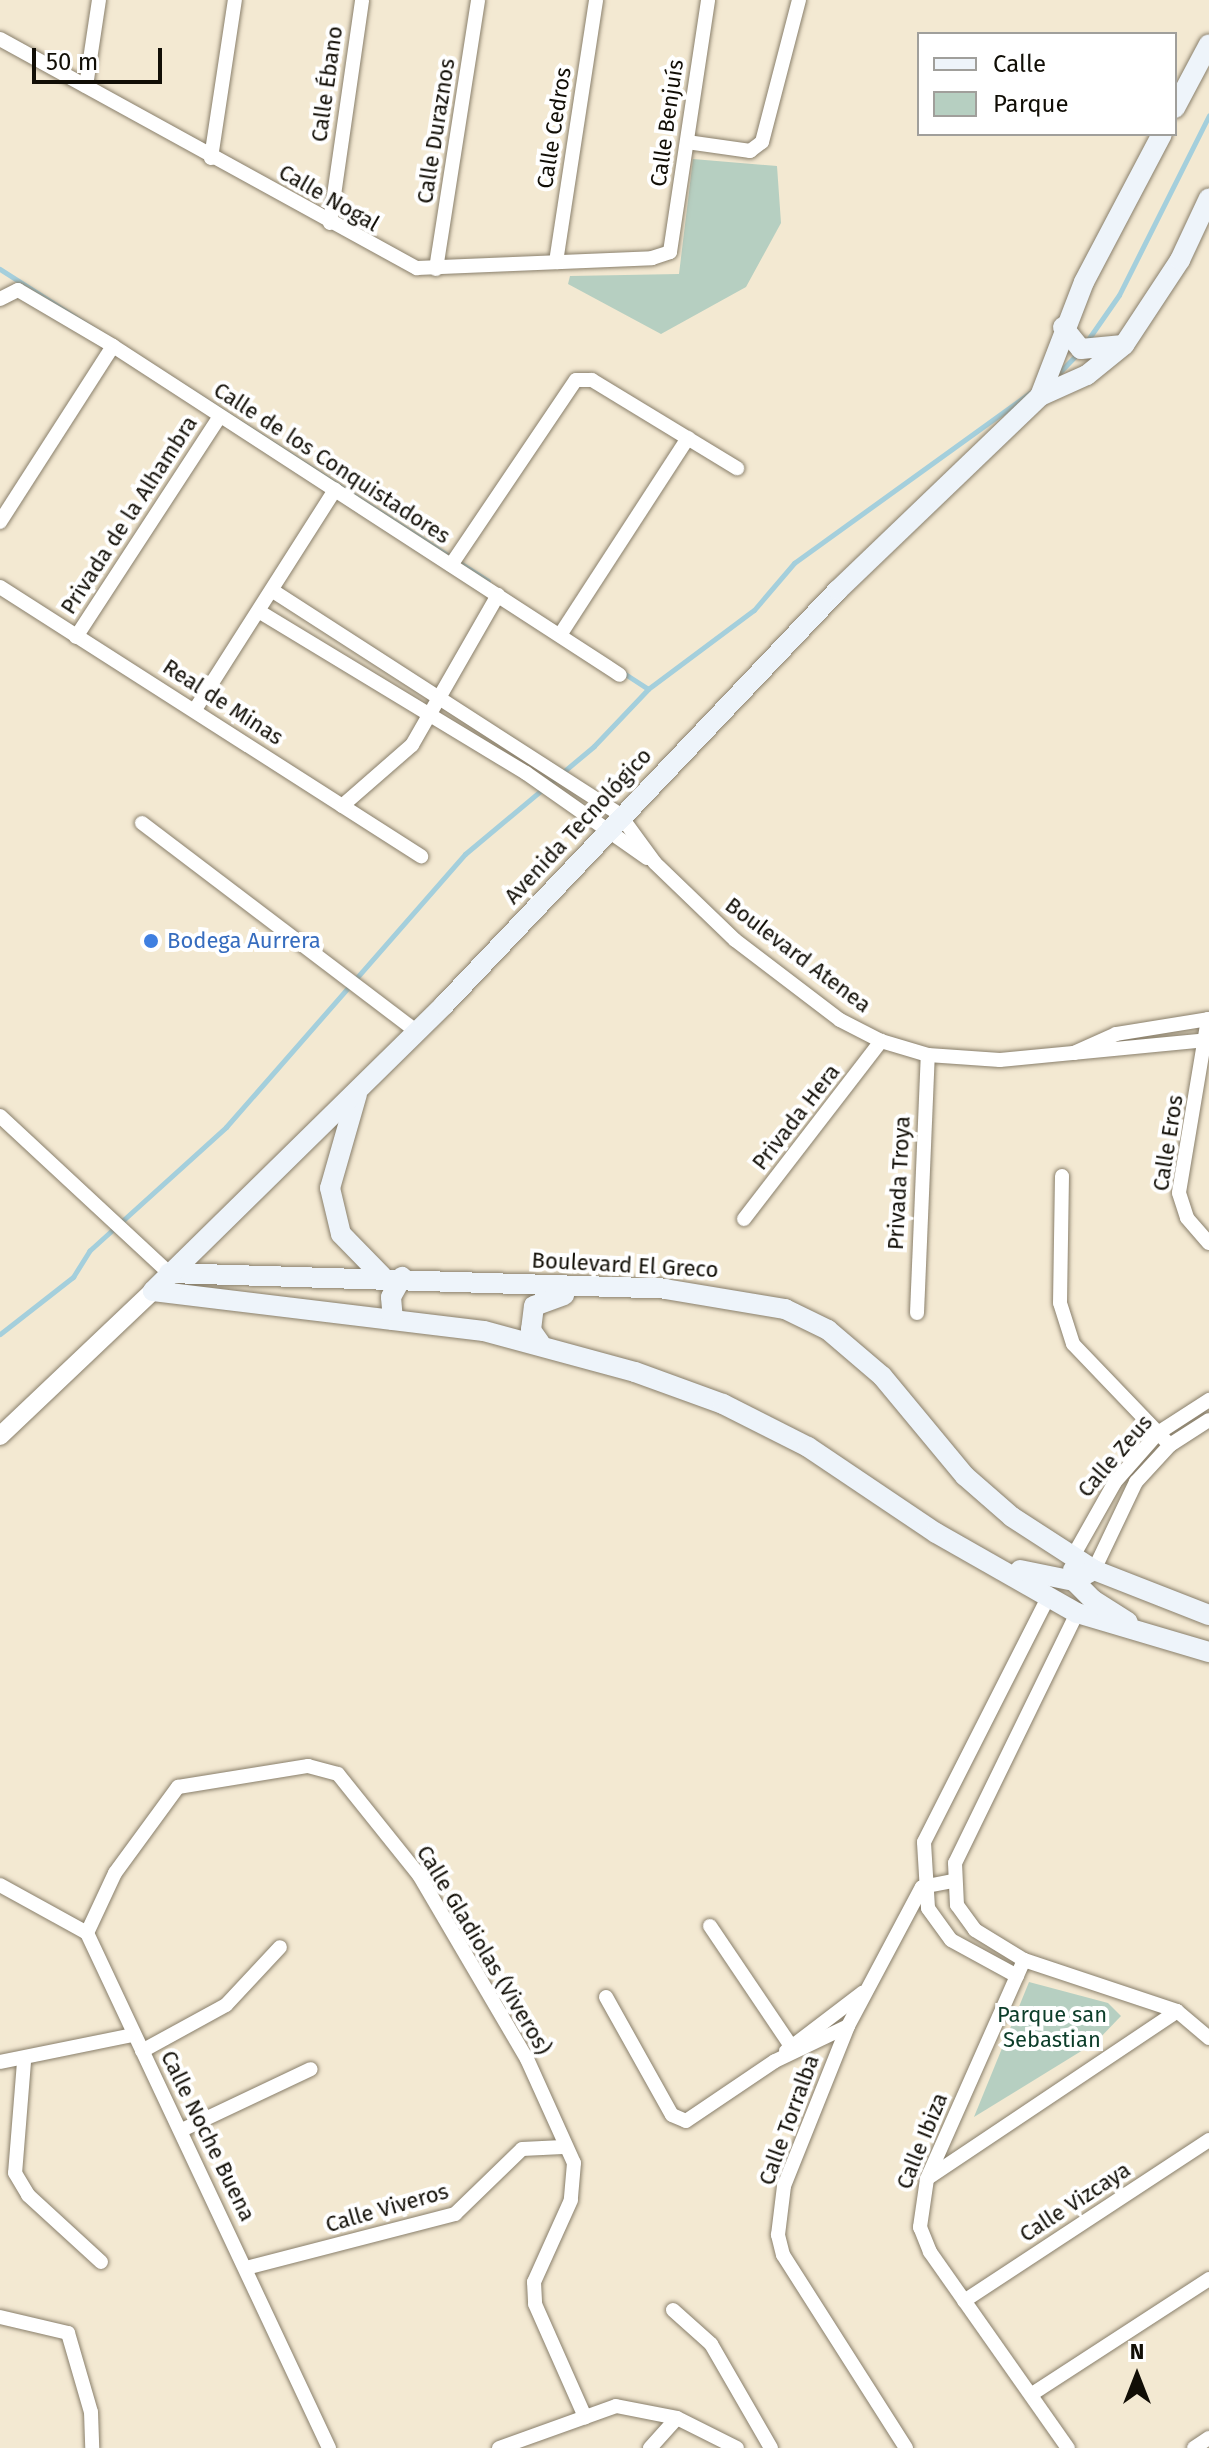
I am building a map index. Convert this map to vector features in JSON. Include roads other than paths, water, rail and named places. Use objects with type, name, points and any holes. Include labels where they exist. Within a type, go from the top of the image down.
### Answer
[{"type":"main road","points":[[1177,104],[1209,44]]},
{"type":"main road","name":"Avenida Tecnológico","points":[[1040,396],[1063,327],[1161,136]]},
{"type":"main road","name":"Avenida Tecnológico","points":[[153,1291],[417,1032],[607,832],[725,702],[1040,396],[1087,375],[1124,345],[1208,205]]},
{"type":"main road","points":[[1063,327],[1081,349],[1124,345]]},
{"type":"main road","points":[[359,1088],[330,1188],[341,1234],[392,1276],[393,1320]]},
{"type":"main road","name":"Boulevard El Greco","points":[[169,1273],[392,1276],[732,1295],[828,1330],[882,1376],[965,1476],[1072,1558],[1094,1570],[1209,1615]]},
{"type":"main road","points":[[540,1343],[530,1322],[539,1300],[621,1288]]},
{"type":"main road","points":[[153,1291],[393,1320],[540,1343],[723,1404],[808,1447],[936,1533],[1077,1613],[1209,1652]]},
{"type":"main road","points":[[936,1533],[1037,1578],[1074,1581],[1142,1633]]},
{"type":"main road","points":[[1072,1558],[1074,1581]]},
{"type":"main road","points":[[1074,1581],[1094,1570]]},
{"type":"street","points":[[86,86],[99,0]]},
{"type":"street","points":[[211,158],[235,0]]},
{"type":"street","name":"Calle Ébano","points":[[330,223],[362,0]]},
{"type":"street","name":"Calle Duraznos","points":[[436,269],[478,0]]},
{"type":"street","name":"Calle Cedros","points":[[556,262],[596,0]]},
{"type":"street","name":"Calle Benjuís","points":[[670,252],[708,0]]},
{"type":"street","points":[[687,142],[750,151],[767,130],[799,0]]},
{"type":"street","name":"Calle Nogal","points":[[0,39],[392,259],[436,269],[670,252]]},
{"type":"street","name":"Calle de los Conquistadores","points":[[0,299],[18,290],[113,346],[219,418],[620,675]]},
{"type":"street","points":[[0,522],[113,346]]},
{"type":"street","points":[[451,565],[569,383],[592,380],[737,468]]},
{"type":"street","name":"Privada de la Alhambra","points":[[76,637],[219,418]]},
{"type":"street","points":[[560,635],[688,438]]},
{"type":"street","points":[[196,708],[335,490]]},
{"type":"street","name":"Real de Minas","points":[[0,587],[76,637],[196,708],[421,856]]},
{"type":"street","name":"Boulevard Atenea","points":[[273,591],[540,759],[620,815],[655,863],[735,940],[840,1020],[881,1041],[928,1055],[1000,1060],[1208,1040]]},
{"type":"street","points":[[342,806],[403,755],[433,717],[498,595]]},
{"type":"street","name":"Boulevard Atenea","points":[[260,612],[526,773],[655,863]]},
{"type":"street","points":[[142,823],[417,1032]]},
{"type":"street","name":"Boulevard Atenea","points":[[1074,1053],[1116,1034],[1209,1019]]},
{"type":"street","name":"Calle Eros","points":[[1209,1019],[1208,1040],[1179,1193],[1187,1218],[1209,1243]]},
{"type":"street","name":"Privada Hera","points":[[744,1219],[881,1041]]},
{"type":"street","name":"Privada Troya","points":[[917,1313],[928,1055]]},
{"type":"street","points":[[0,1116],[7,1132],[169,1273]]},
{"type":"street","points":[[1062,1176],[1064,1322],[1073,1344],[1170,1445]]},
{"type":"street","points":[[0,1436],[153,1291]]},
{"type":"street","name":"Calle Zeus","points":[[1072,1558],[1115,1482],[1158,1433],[1209,1400]]},
{"type":"street","name":"Calle Zeus","points":[[1094,1570],[1123,1500],[1170,1445],[1209,1420]]},
{"type":"street","name":"Calle Torralba","points":[[906,2448],[783,2255],[778,2235],[784,2186],[848,2026],[922,1887],[924,1842],[935,1812],[1048,1598]]},
{"type":"street","points":[[1077,1613],[953,1881],[957,1905],[975,1930],[1024,1960],[1177,2011],[1209,2038]]},
{"type":"street","name":"Calle Gladiolas (Viveros)","points":[[87,1933],[115,1873],[166,1796],[193,1783],[308,1766],[338,1774],[419,1875],[527,2059],[563,2147],[575,2179],[534,2282],[535,2304],[585,2417]]},
{"type":"street","points":[[953,1881],[922,1887],[951,1940],[1017,1976]]},
{"type":"street","points":[[0,1885],[87,1933]]},
{"type":"street","points":[[710,1926],[791,2046]]},
{"type":"street","name":"Calle Noche Buena","points":[[87,1933],[133,2035],[184,2129],[329,2448]]},
{"type":"street","points":[[142,2051],[226,2005],[280,1947]]},
{"type":"street","name":"Calle Ibiza","points":[[1024,1960],[927,2179],[920,2227],[964,2301],[1068,2448]]},
{"type":"street","points":[[775,2061],[865,1991]]},
{"type":"street","points":[[606,1997],[681,2120],[775,2061],[848,2026]]},
{"type":"street","points":[[927,2179],[1177,2011]]},
{"type":"street","points":[[0,2062],[24,2062],[133,2035]]},
{"type":"street","points":[[24,2062],[15,2173],[28,2195],[101,2262]]},
{"type":"street","points":[[184,2129],[311,2069]]},
{"type":"street","name":"Calle Vizcaya","points":[[964,2301],[1209,2140]]},
{"type":"street","name":"Calle Viveros","points":[[246,2268],[455,2214],[522,2149],[563,2147]]},
{"type":"street","points":[[1032,2394],[1209,2279]]},
{"type":"street","points":[[673,2310],[711,2344],[771,2448]]},
{"type":"street","points":[[0,2317],[68,2333],[91,2412],[92,2448]]},
{"type":"street","points":[[499,2448],[585,2417],[641,2406],[677,2418],[737,2448]]},
{"type":"street","points":[[650,2448],[677,2418]]},
{"type":"street","points":[[1194,2448],[1209,2438]]},
{"type":"waterway","points":[[1087,341],[1119,295],[1209,115]]},
{"type":"waterway","points":[[0,269],[488,581]]},
{"type":"waterway","points":[[1055,377],[1079,352]]},
{"type":"waterway","points":[[0,1334],[73,1277],[89,1251],[226,1127],[465,854],[594,746],[648,689],[754,610],[794,563],[1030,393]]},
{"type":"waterway","points":[[622,672],[648,689]]},
{"type":"place","name":"Bodega Aurrera","points":[[151,941]]},
{"type":"park label","name":"Parque san Sebastian","points":[[1052,2026]]}]
